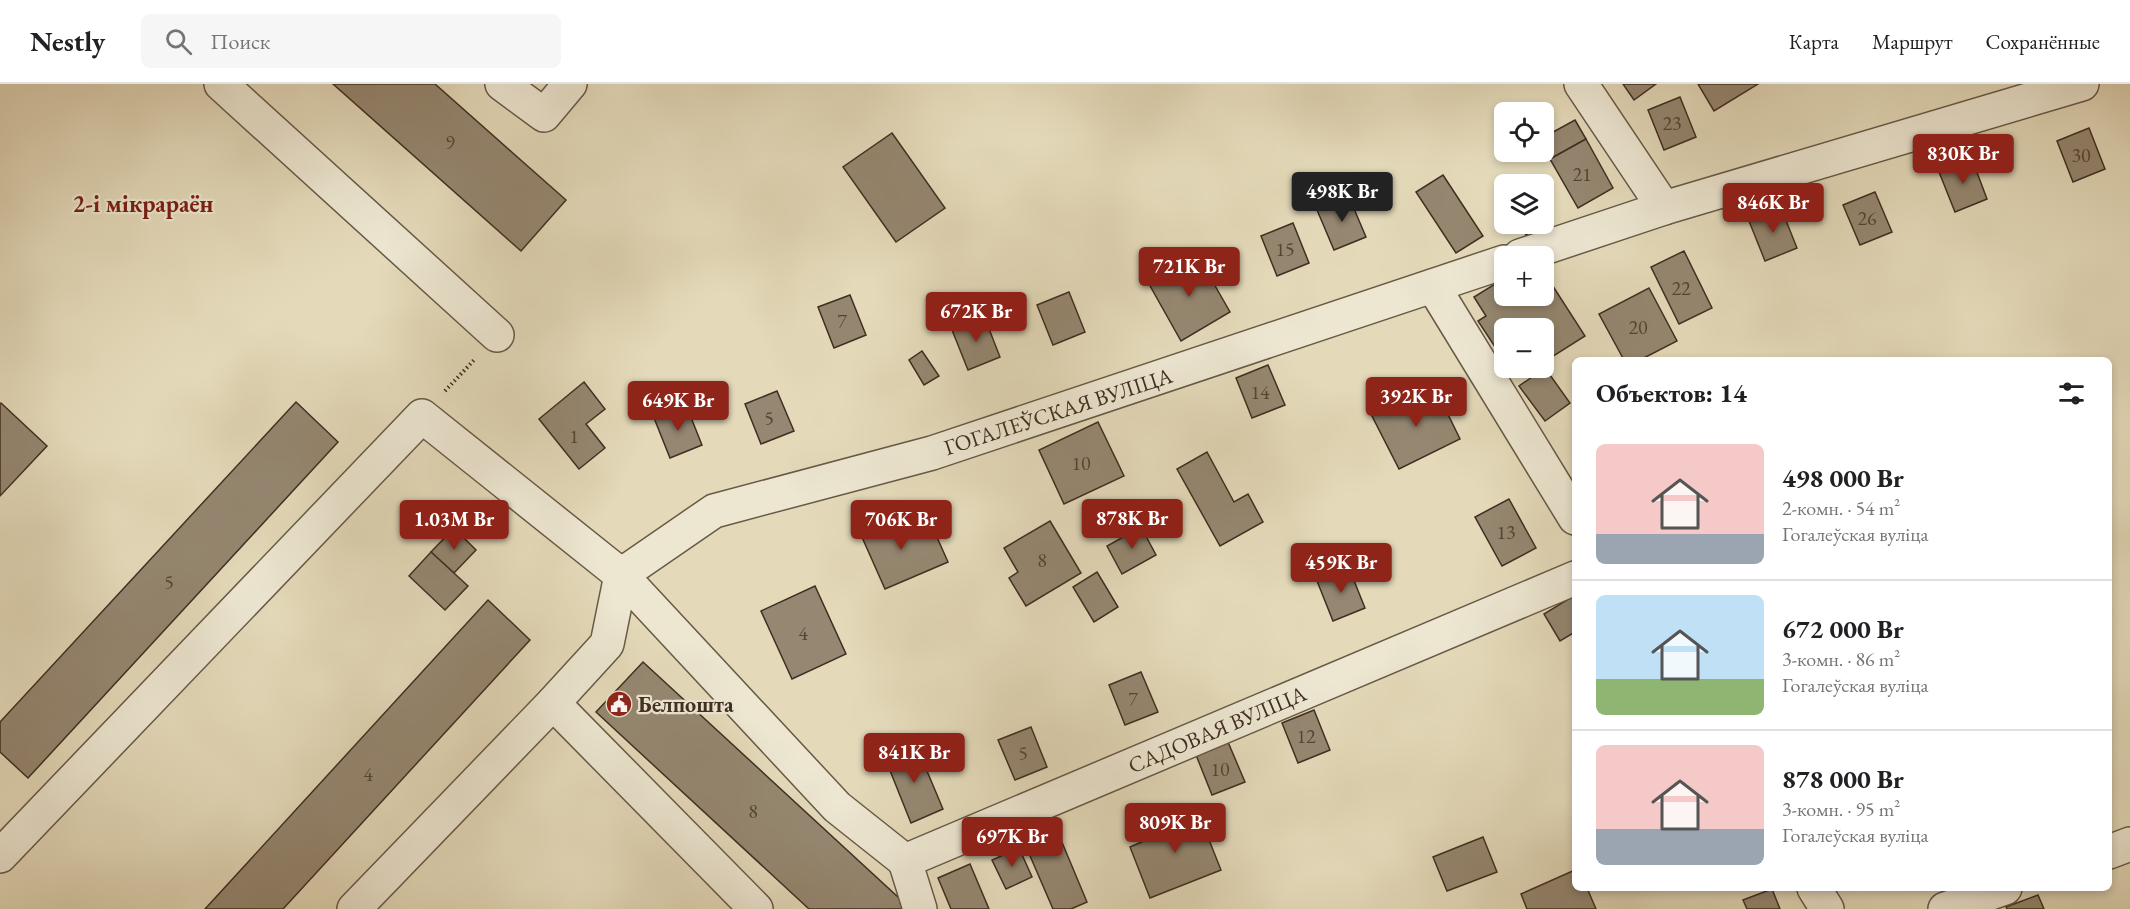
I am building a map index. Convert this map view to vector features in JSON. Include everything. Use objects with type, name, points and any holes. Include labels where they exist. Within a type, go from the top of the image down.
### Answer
[{"type":"street","points":[[221,84],[497,335]]},
{"type":"street","points":[[502,84],[544,115],[570,84]]},
{"type":"street","points":[[1581,84],[1664,208]]},
{"type":"street","points":[[1550,246],[1664,208],[2082,84]]},
{"type":"street","name":"ГОГАЛЕЎСКАЯ ВУЛІЦА","points":[[621,575],[714,511],[932,453],[1494,265]]},
{"type":"street","points":[[1433,286],[1572,513]]},
{"type":"street","points":[[0,856],[422,416],[621,575],[837,807],[905,861],[920,909]]},
{"type":"street","points":[[354,909],[607,644],[621,575]]},
{"type":"street","name":"САДОВАЯ ВУЛІЦА","points":[[905,861],[1572,579]]},
{"type":"street","points":[[553,703],[756,909]]},
{"type":"street","points":[[2112,851],[2130,844]]},
{"type":"street","points":[[1816,891],[1827,909]]},
{"type":"street","points":[[1945,909],[1996,891]]},
{"type":"path","points":[[422,416],[497,335]]},
{"type":"building","points":[[333,84],[435,84],[566,200],[521,251]]},
{"type":"building","points":[[1623,84],[1656,84],[1634,100]]},
{"type":"building","points":[[1698,84],[1758,84],[1714,111]]},
{"type":"building","points":[[1680,97],[1696,137],[1664,150],[1648,110]]},
{"type":"building","points":[[1575,120],[1586,139],[1554,157],[1554,132]]},
{"type":"building","points":[[2089,128],[2105,169],[2073,182],[2057,141]]},
{"type":"building","points":[[892,133],[945,208],[896,242],[843,167]]},
{"type":"building","points":[[1586,139],[1613,188],[1578,208],[1552,162],[1554,162],[1554,157]]},
{"type":"building","points":[[1972,159],[1987,199],[1955,212],[1939,172]]},
{"type":"building","points":[[1443,175],[1483,236],[1456,253],[1416,192]]},
{"type":"building","points":[[1875,192],[1892,232],[1860,245],[1843,205]]},
{"type":"building","points":[[1349,197],[1366,237],[1334,250],[1317,210]]},
{"type":"building","points":[[1781,208],[1797,248],[1765,261],[1749,221]]},
{"type":"building","points":[[1293,223],[1309,263],[1277,276],[1261,236]]},
{"type":"building","points":[[1684,251],[1712,308],[1679,324],[1651,267]]},
{"type":"building","points":[[1198,256],[1230,312],[1181,341],[1149,284]]},
{"type":"building","points":[[1494,285],[1494,306],[1554,306],[1554,288],[1585,336],[1554,356],[1554,318],[1494,318],[1494,345],[1478,321],[1486,316],[1474,297]]},
{"type":"building","points":[[1649,288],[1677,341],[1646,357],[1622,357],[1599,314]]},
{"type":"building","points":[[1069,292],[1085,332],[1053,345],[1037,305]]},
{"type":"building","points":[[850,295],[866,335],[834,348],[818,307]]},
{"type":"building","points":[[984,316],[1000,357],[968,370],[952,330]]},
{"type":"building","points":[[922,351],[939,376],[924,385],[909,360]]},
{"type":"building","points":[[1268,365],[1285,405],[1252,418],[1236,378]]},
{"type":"building","points":[[1531,378],[1552,378],[1570,403],[1545,421],[1519,386]]},
{"type":"building","points":[[584,382],[605,409],[586,424],[605,448],[579,469],[539,419]]},
{"type":"building","points":[[1425,390],[1439,396],[1460,439],[1399,469],[1372,416]]},
{"type":"building","points":[[777,391],[794,431],[761,444],[745,404]]},
{"type":"building","points":[[296,402],[338,442],[28,778],[0,752],[0,722]]},
{"type":"building","points":[[0,404],[47,446],[0,496]]},
{"type":"building","points":[[686,405],[702,445],[670,458],[654,418]]},
{"type":"building","points":[[1098,422],[1124,476],[1064,504],[1039,450]]},
{"type":"building","points":[[1207,452],[1234,502],[1248,494],[1263,522],[1220,546],[1177,469]]},
{"type":"building","points":[[1509,499],[1536,548],[1502,566],[1475,517]]},
{"type":"building","points":[[886,514],[898,541],[932,526],[948,562],[885,589],[857,526]]},
{"type":"building","points":[[1050,521],[1081,573],[1026,606],[1009,578],[1018,572],[1004,548]]},
{"type":"building","points":[[1141,527],[1156,555],[1122,574],[1107,546]]},
{"type":"building","points":[[454,528],[476,550],[454,573],[431,552]]},
{"type":"building","points":[[431,552],[468,586],[445,610],[409,576]]},
{"type":"building","points":[[1349,568],[1365,608],[1333,621],[1317,581]]},
{"type":"building","points":[[1097,572],[1118,607],[1094,622],[1073,587]]},
{"type":"building","points":[[815,586],[846,654],[792,679],[761,611]]},
{"type":"building","points":[[1572,597],[1572,634],[1560,641],[1544,614]]},
{"type":"building","points":[[488,600],[530,640],[283,909],[205,909]]},
{"type":"building","points":[[643,662],[911,909],[809,909],[596,712]]},
{"type":"building","points":[[1141,672],[1158,712],[1125,725],[1109,685]]},
{"type":"building","points":[[1314,710],[1330,750],[1298,763],[1282,723]]},
{"type":"building","points":[[1031,727],[1047,767],[1015,780],[998,740]]},
{"type":"building","points":[[1228,742],[1245,782],[1212,795],[1196,755]]},
{"type":"building","points":[[916,745],[943,809],[911,823],[885,758]]},
{"type":"building","points":[[1196,807],[1221,870],[1150,898],[1130,847],[1153,837],[1149,826]]},
{"type":"building","points":[[1056,828],[1087,902],[1071,909],[1053,909],[1024,842]]},
{"type":"building","points":[[1483,837],[1497,872],[1447,891],[1433,857]]},
{"type":"building","points":[[1019,848],[1032,877],[1006,889],[992,860]]},
{"type":"building","points":[[970,864],[989,909],[951,909],[938,878]]},
{"type":"building","points":[[1572,871],[1572,891],[1588,891],[1596,909],[1527,909],[1521,894]]},
{"type":"building","points":[[1773,891],[1780,909],[1747,909],[1743,900]]},
{"type":"building","points":[[2038,895],[2044,909],[2007,909],[2006,907]]},
{"type":"place","name":"Белпошта","points":[[619,704]]},
{"type":"district","name":"2-і мікрараён","points":[[143,204]]}]
